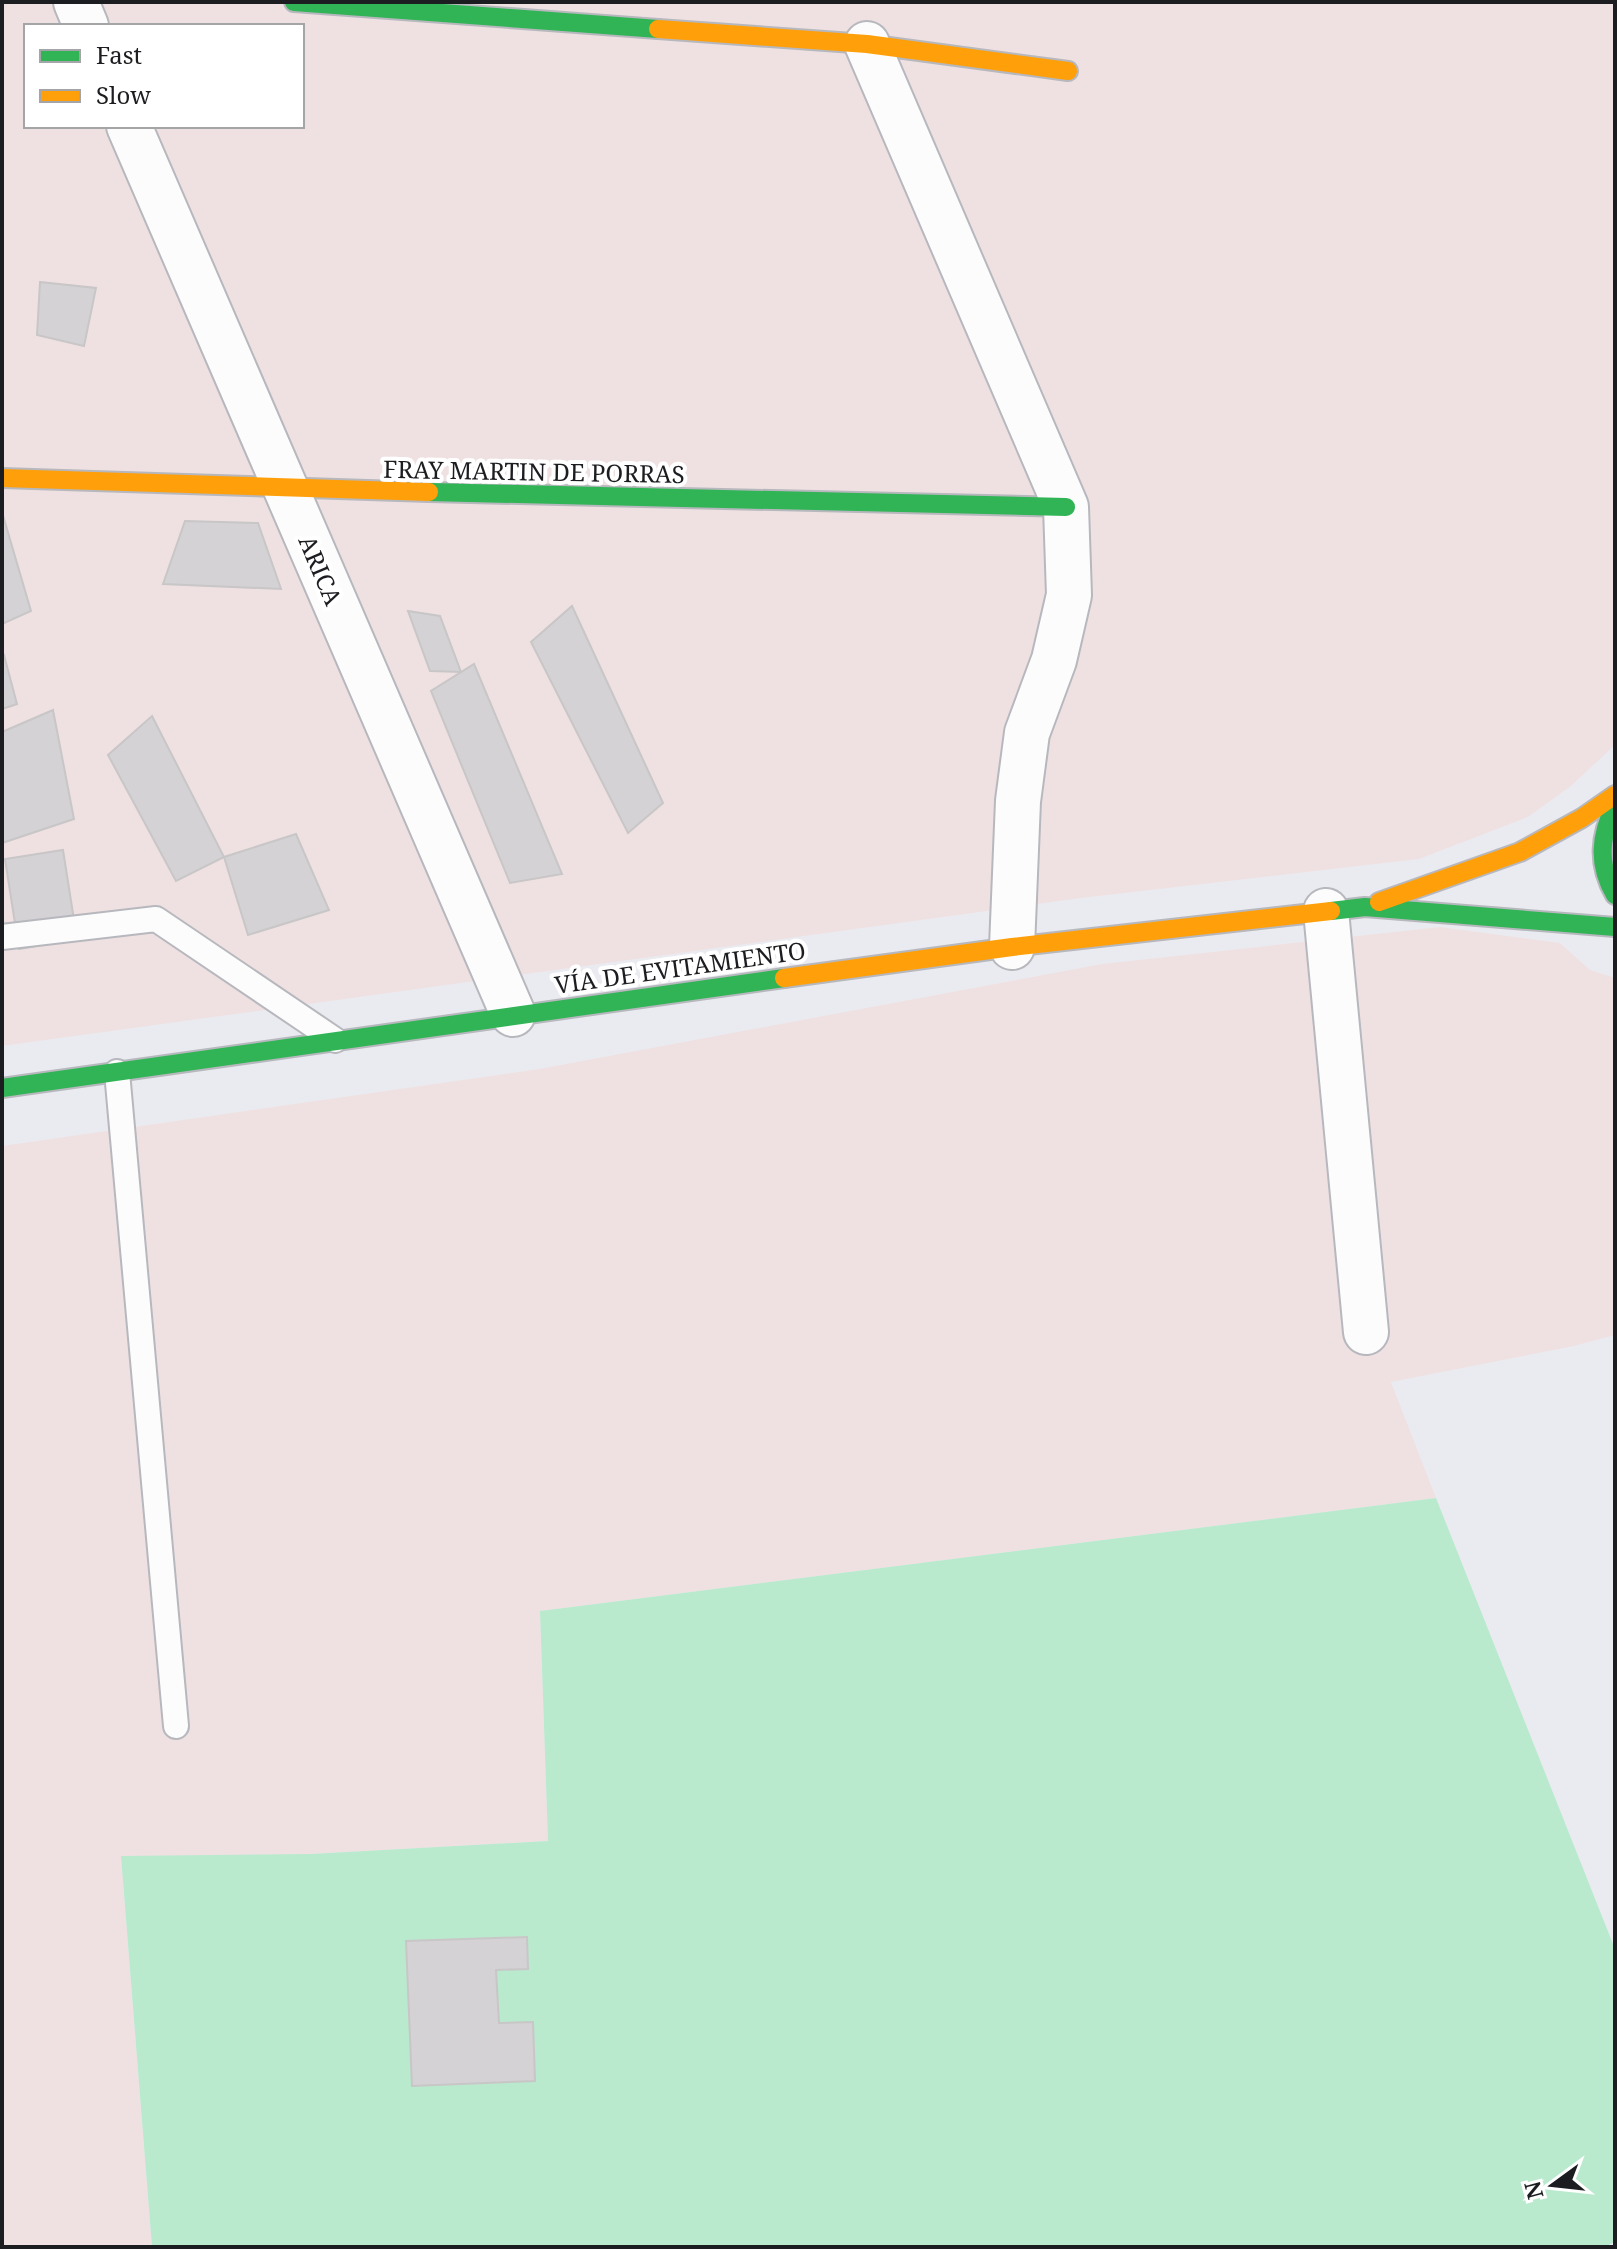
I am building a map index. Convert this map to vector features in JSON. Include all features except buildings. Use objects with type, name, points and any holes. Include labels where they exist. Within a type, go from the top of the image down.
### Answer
[{"type":"main road","points":[[294,2],[687,17],[1068,71]]},
{"type":"main road","name":"FRAY MARTIN DE PORRAS","points":[[2,478],[286,489],[1066,507]]},
{"type":"main road","name":"VÍA DE EVITAMIENTO","points":[[1346,909],[1520,852],[1582,818],[1615,795]]},
{"type":"main road","points":[[1615,805],[1600,849],[1605,880],[1615,895]]},
{"type":"main road","name":"VÍA DE EVITAMIENTO","points":[[2,1088],[513,1014],[1012,947],[1346,909],[1615,927]]},
{"type":"street","points":[[76,2],[85,24]]},
{"type":"street","points":[[867,44],[1066,507],[1069,595],[1054,660],[1027,733],[1018,801],[1012,947]]},
{"type":"street","name":"ARICA","points":[[130,128],[513,1014]]},
{"type":"street","points":[[1346,909],[1366,1332]]},
{"type":"lane","points":[[2,937],[156,919],[337,1041]]},
{"type":"lane","points":[[117,1072],[176,1726]]},
{"type":"shaded area","points":[[2,2],[1615,2],[1615,745],[1571,786],[1528,817],[1419,859],[1081,898],[2,1046]]},
{"type":"shaded area","points":[[1440,927],[1560,943],[1590,970],[1615,978],[1615,1335],[1391,1382],[1436,1498],[540,1611],[548,1841],[311,1854],[121,1857],[152,2247],[2,2247],[2,1146],[539,1069],[1102,964]]},
{"type":"green space","points":[[1436,1498],[1615,1949],[1615,2242],[1604,2247],[152,2247],[121,1856],[311,1854],[548,1841],[540,1611]]},
{"type":"traffic: fast","points":[[294,2],[658,29]]},
{"type":"traffic: fast","points":[[429,492],[1066,507]]},
{"type":"traffic: fast","points":[[1615,805],[1606,828],[1603,850],[1605,872],[1615,895]]},
{"type":"traffic: fast","points":[[1331,911],[1365,907],[1615,927]]},
{"type":"traffic: fast","points":[[2,1088],[784,978]]},
{"type":"traffic: slow","points":[[658,29],[867,44],[1068,71]]},
{"type":"traffic: slow","points":[[2,478],[429,492]]},
{"type":"traffic: slow","points":[[1379,902],[1520,852],[1582,818],[1615,795]]},
{"type":"traffic: slow","points":[[784,978],[1012,947],[1331,911]]}]
